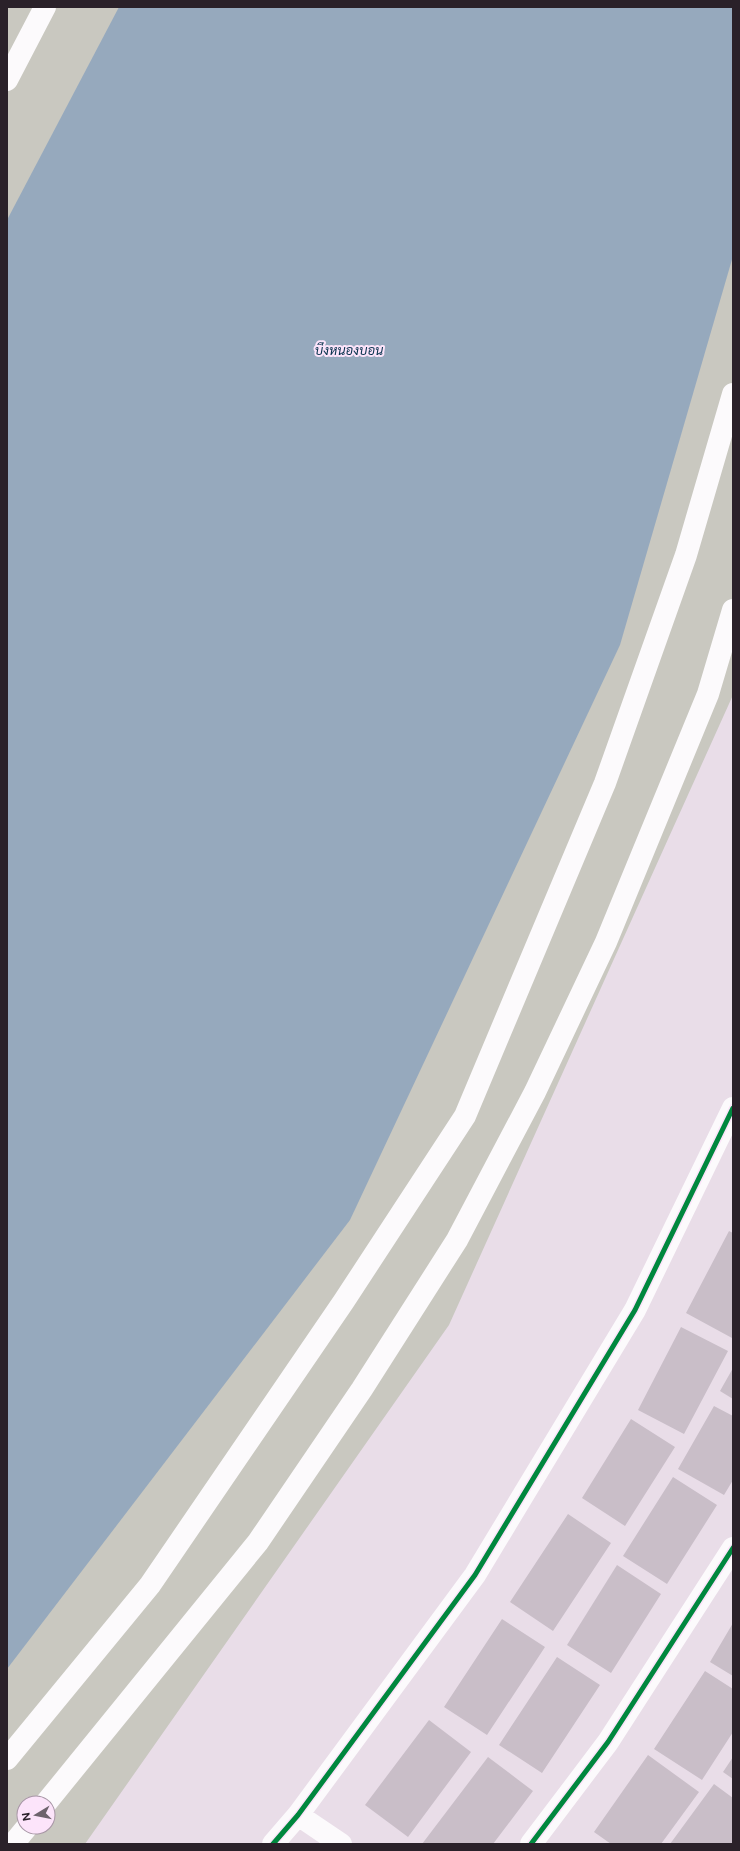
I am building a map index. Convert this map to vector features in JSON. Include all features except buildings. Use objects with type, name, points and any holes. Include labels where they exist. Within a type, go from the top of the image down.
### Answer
[{"type":"street","points":[[7,80],[45,7]]},
{"type":"street","points":[[7,1759],[150,1585],[344,1301],[465,1116],[604,783],[686,555],[733,394]]},
{"type":"street","points":[[52,1795],[258,1542],[362,1389],[457,1240],[535,1092],[606,942],[708,694],[733,610]]},
{"type":"street","points":[[273,1844],[298,1815],[475,1575],[635,1310],[733,1108]]},
{"type":"street","points":[[531,1844],[608,1742],[733,1548]]},
{"type":"street","points":[[298,1815],[325,1844]]},
{"type":"street","points":[[298,1815],[341,1844]]},
{"type":"street","points":[[13,1844],[20,1835]]},
{"type":"shaded area","name":"บึงหนองบอน","points":[[7,7],[733,7],[733,695],[449,1325],[85,1844],[7,1844]]},
{"type":"water","name":"บึงหนองบอน","points":[[119,7],[733,7],[733,256],[620,645],[350,1220],[7,1669],[7,220]]},
{"type":"cycle path","points":[[273,1844],[298,1815],[475,1575],[635,1310],[733,1108]]},
{"type":"cycle path","points":[[531,1844],[608,1742],[733,1548]]}]
